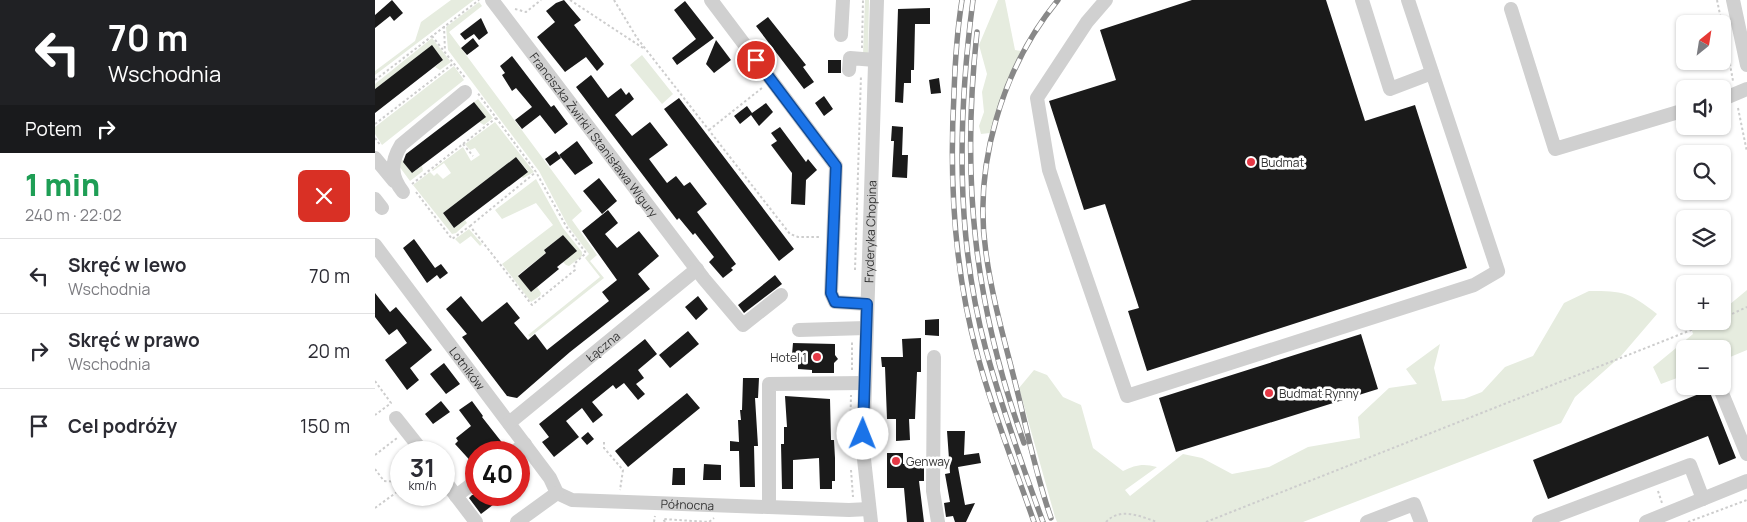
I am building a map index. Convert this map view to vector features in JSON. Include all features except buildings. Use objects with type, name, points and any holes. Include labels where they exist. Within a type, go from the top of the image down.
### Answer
[{"type":"street","name":"Franciszka Żwirki i Stanisława Wigury","points":[[492,0],[697,269],[743,325],[781,295]]},
{"type":"street","points":[[711,0],[836,166],[831,293],[835,302],[867,304]]},
{"type":"street","points":[[841,35],[843,0]]},
{"type":"street","name":"Fryderyka Chopina","points":[[870,515],[863,450],[877,0]]},
{"type":"street","points":[[1106,0],[1087,22],[1037,98],[1049,170],[1127,396],[1474,285],[1498,271],[1408,0]]},
{"type":"street","points":[[1361,0],[1391,89],[1432,73]]},
{"type":"street","points":[[1733,0],[1747,65]]},
{"type":"street","points":[[1511,9],[1555,149],[1676,113]]},
{"type":"street","points":[[849,70],[850,58],[875,60]]},
{"type":"street","points":[[375,158],[399,187],[393,162],[401,145],[468,86]]},
{"type":"street","points":[[1731,96],[1747,89]]},
{"type":"street","name":"Lotników","points":[[375,245],[509,423],[517,441]]},
{"type":"street","name":"Łączna","points":[[509,423],[697,269]]},
{"type":"street","points":[[799,330],[839,327],[866,328]]},
{"type":"street","points":[[934,357],[933,491],[938,522]]},
{"type":"street","points":[[769,507],[769,384],[865,384]]},
{"type":"street","points":[[1723,395],[1747,454]]},
{"type":"street","points":[[396,418],[414,441]]},
{"type":"street","name":"Lotników","points":[[530,458],[551,478],[557,493]]},
{"type":"street","points":[[1539,522],[1690,465],[1703,500]]},
{"type":"street","points":[[1646,522],[1747,481]]},
{"type":"street","points":[[465,489],[456,496],[476,522]]},
{"type":"street","points":[[517,522],[557,493]]},
{"type":"street","name":"Północna","points":[[557,493],[572,500],[769,507],[870,515]]},
{"type":"street","points":[[1367,522],[1414,504],[1421,522]]},
{"type":"path","points":[[375,80],[479,0]]},
{"type":"path","points":[[512,9],[526,12],[541,0]]},
{"type":"path","points":[[570,0],[646,50]]},
{"type":"path","points":[[613,0],[646,50],[790,234],[798,237],[833,237]]},
{"type":"path","points":[[1717,0],[1720,15]]},
{"type":"path","points":[[444,26],[445,50]]},
{"type":"path","points":[[432,36],[445,50],[468,86],[496,118],[536,172],[566,226],[586,253],[574,264],[575,270],[532,305],[470,226]]},
{"type":"path","points":[[375,124],[454,63]]},
{"type":"path","points":[[709,130],[765,86]]},
{"type":"path","points":[[496,118],[411,185],[452,239],[536,172]]},
{"type":"path","points":[[375,138],[393,162]]},
{"type":"path","points":[[463,144],[473,156]]},
{"type":"path","points":[[1731,314],[1747,307]]},
{"type":"path","points":[[1206,522],[1691,330]]},
{"type":"path","points":[[375,381],[391,403],[375,415]]},
{"type":"path","points":[[375,455],[406,432]]},
{"type":"path","points":[[604,442],[604,448],[623,470],[620,495]]},
{"type":"path","points":[[375,469],[384,481],[390,481]]},
{"type":"path","points":[[1653,479],[1667,514]]},
{"type":"path","points":[[375,508],[390,497]]},
{"type":"path","points":[[1688,522],[1747,500]]},
{"type":"path","points":[[1106,522],[1110,518],[1124,513],[1157,522]]},
{"type":"path","points":[[665,522],[663,520],[709,522]]},
{"type":"shaded area","points":[[451,0],[474,0],[375,75],[375,71],[415,41],[421,22]]},
{"type":"shaded area","points":[[865,0],[869,0],[868,53],[863,55]]},
{"type":"shaded area","points":[[998,0],[1005,0],[1015,50],[1022,51],[1003,92],[990,133],[981,134],[979,126],[984,112],[982,92],[987,74],[979,45]]},
{"type":"shaded area","points":[[479,2],[482,6],[449,32],[582,211],[572,220],[597,255],[590,261],[604,278],[530,337],[528,335],[600,277],[585,258],[589,254],[568,226],[539,171],[448,50],[446,27]]},
{"type":"shaded area","points":[[432,38],[451,62],[440,70],[435,67],[443,60],[432,46],[375,89],[375,84]]},
{"type":"shaded area","points":[[642,55],[673,94],[662,104],[630,65]]},
{"type":"shaded area","points":[[454,66],[464,80],[382,145],[375,134],[375,127]]},
{"type":"shaded area","points":[[478,99],[493,118],[484,125],[479,122],[485,117],[474,102]]},
{"type":"shaded area","points":[[495,122],[534,172],[523,178],[521,176],[528,171],[516,157],[443,213],[454,228],[465,220],[467,223],[456,233],[452,234],[413,185],[430,172],[434,176],[437,173],[443,179],[451,173],[444,163],[432,170],[463,147],[471,161],[480,155],[475,148],[470,150],[465,144]]},
{"type":"shaded area","points":[[401,158],[412,173],[422,166],[423,171],[410,181],[396,162]]},
{"type":"shaded area","points":[[536,179],[563,228],[582,252],[582,256],[569,266],[563,262],[576,251],[563,235],[544,250],[546,253],[518,275],[531,292],[537,287],[541,293],[540,296],[531,302],[502,264],[553,225],[536,203],[502,219],[495,210]]},
{"type":"shaded area","points":[[469,229],[482,244],[480,246],[471,236],[460,244],[455,239]]},
{"type":"shaded area","points":[[1747,290],[1747,350],[1731,357],[1731,340],[1686,340],[1693,334],[1692,330],[1731,330],[1731,303]]},
{"type":"shaded area","points":[[1589,291],[1626,294],[1657,314],[1621,356],[1575,397],[1561,423],[1303,522],[1057,522],[1019,388],[1034,370],[1047,375],[1063,397],[1081,405],[1093,448],[1123,471],[1139,465],[1157,467],[1125,490],[1130,496],[1183,454],[1202,458],[1232,474],[1269,467],[1308,447],[1360,438],[1358,417],[1389,388],[1417,384],[1406,369],[1440,344],[1434,368],[1442,401],[1464,399],[1482,392],[1505,367],[1533,356],[1564,303]]},
{"type":"shaded area","points":[[1676,348],[1676,378],[1661,384],[1653,367]]},
{"type":"railway","points":[[962,0],[955,71],[952,161],[955,227],[963,292],[984,378],[1034,522]]},
{"type":"railway","points":[[973,0],[964,87],[962,131],[964,219],[969,263],[976,307],[992,372],[1043,522]]},
{"type":"railway","points":[[1051,518],[1036,469],[995,303],[986,253],[983,220],[984,186],[988,153],[996,119],[1007,87],[1021,56],[1038,27],[1058,0]]},
{"type":"railway","points":[[977,32],[972,86],[971,139],[972,190],[976,240],[983,291],[993,341],[1024,443]]},
{"type":"place","name":"Budmat","points":[[1251,162]]},
{"type":"place","name":"Hotel 1","points":[[817,357]]},
{"type":"place","name":"Budmat Rynny","points":[[1269,393]]},
{"type":"place","name":"Genway","points":[[896,461]]},
{"type":"route","points":[[756,60],[836,166],[831,293],[835,302],[867,304],[863,434]]}]
